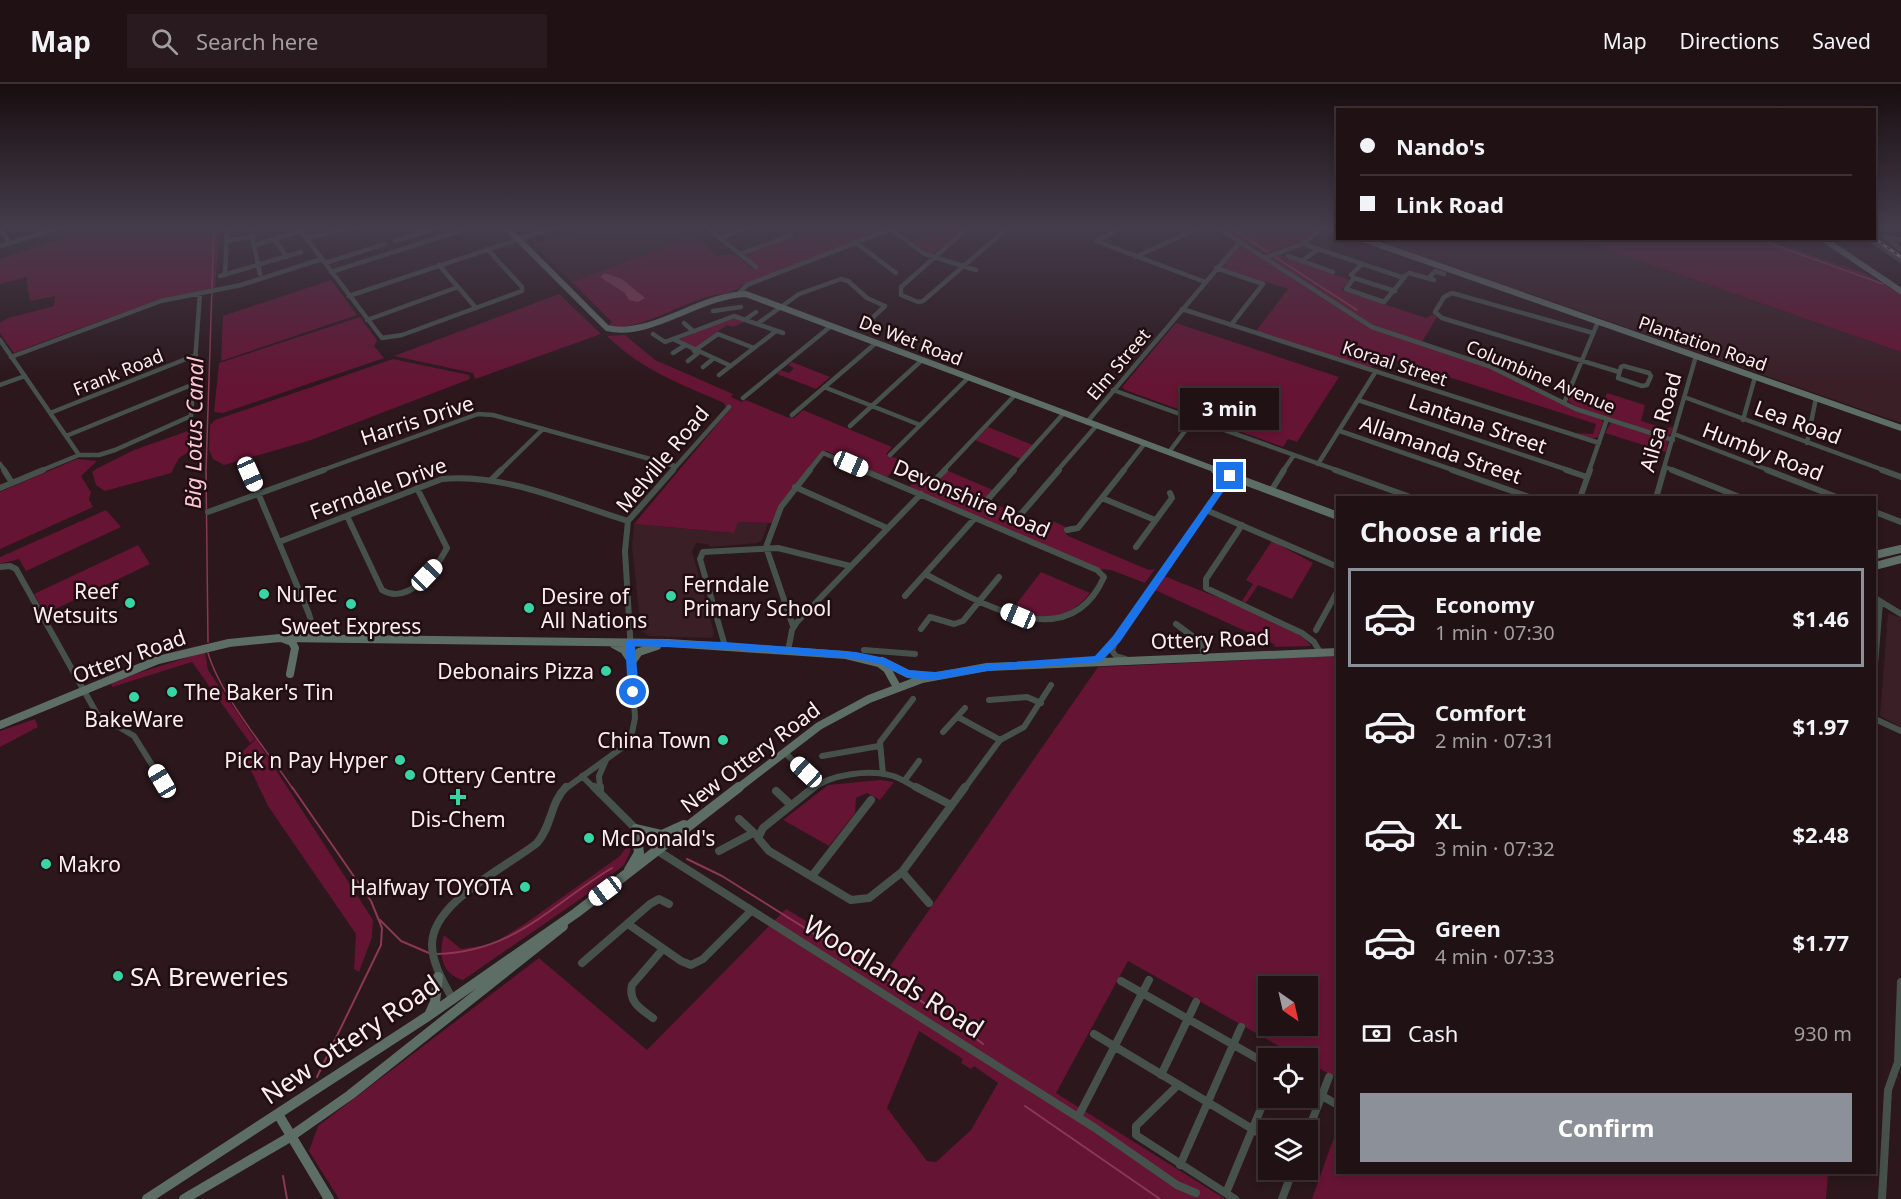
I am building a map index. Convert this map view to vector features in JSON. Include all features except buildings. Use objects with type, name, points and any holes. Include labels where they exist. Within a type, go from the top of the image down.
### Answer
[{"type":"street","points":[[11,357],[161,301],[265,278]]},
{"type":"street","points":[[336,278],[380,337],[389,339],[523,290],[512,278]]},
{"type":"street","points":[[349,296],[401,278]]},
{"type":"street","points":[[450,278],[476,308]]},
{"type":"street","name":"De Wet Road","points":[[557,278],[607,328],[614,332],[633,329],[723,294],[739,293],[780,306],[1336,515]]},
{"type":"street","points":[[739,293],[747,285],[764,278]]},
{"type":"street","points":[[910,278],[900,288],[901,296],[918,302],[923,301],[949,278]]},
{"type":"street","points":[[1194,278],[1205,282]]},
{"type":"street","name":"Elm Street","points":[[1087,422],[1208,278]]},
{"type":"street","points":[[1231,325],[1263,284],[1245,278]]},
{"type":"street","name":"Columbine Avenue","points":[[1295,278],[1372,327],[1489,366],[1564,403],[1607,419],[1673,437]]},
{"type":"street","points":[[1354,278],[1395,291]]},
{"type":"street","points":[[1354,278],[1345,288],[1385,302],[1403,278]]},
{"type":"street","name":"Plantation Road","points":[[1475,278],[1901,428]]},
{"type":"street","points":[[1881,278],[1901,291]]},
{"type":"street","points":[[757,324],[802,293],[841,279],[885,308],[867,323]]},
{"type":"street","points":[[367,320],[458,287]]},
{"type":"street","points":[[0,488],[79,455],[107,453],[187,419],[193,413],[200,293]]},
{"type":"street","points":[[1593,333],[1449,293],[1435,312],[1436,316],[1619,372]]},
{"type":"street","points":[[730,307],[732,316]]},
{"type":"street","points":[[712,311],[741,307]]},
{"type":"street","name":"Koraal Street","points":[[1182,309],[1599,443]]},
{"type":"street","points":[[746,319],[756,312]]},
{"type":"street","points":[[653,334],[663,342],[732,316],[783,333]]},
{"type":"street","points":[[1564,403],[1598,321]]},
{"type":"street","points":[[684,323],[693,331]]},
{"type":"street","points":[[743,398],[831,326]]},
{"type":"street","points":[[719,375],[776,331]]},
{"type":"street","points":[[688,361],[718,334],[754,348]]},
{"type":"street","points":[[673,339],[696,352],[731,366]]},
{"type":"street","points":[[0,340],[79,455]]},
{"type":"street","points":[[792,416],[876,343]]},
{"type":"street","points":[[673,353],[684,346]]},
{"type":"street","name":"Frank Road","points":[[50,413],[196,355]]},
{"type":"street","name":"Ailsa Road","points":[[1657,496],[1696,356]]},
{"type":"street","points":[[703,367],[713,359]]},
{"type":"street","points":[[850,426],[922,360]]},
{"type":"street","points":[[1622,366],[1627,366],[1645,371],[1651,376],[1647,385],[1644,386],[1620,379],[1619,372],[1622,366]]},
{"type":"street","points":[[1318,464],[1376,371]]},
{"type":"street","points":[[0,385],[25,376]]},
{"type":"street","points":[[1743,420],[1755,376]]},
{"type":"street","points":[[890,455],[969,377]]},
{"type":"street","points":[[66,436],[194,384]]},
{"type":"street","points":[[825,387],[920,425]]},
{"type":"street","points":[[1113,390],[1407,496]]},
{"type":"street","points":[[938,477],[1016,395]]},
{"type":"street","name":"Lea Road","points":[[1684,398],[1901,477]]},
{"type":"street","points":[[1807,443],[1816,398]]},
{"type":"street","name":"Lantana Street","points":[[1358,400],[1587,477]]},
{"type":"street","name":"Melville Road","points":[[629,642],[625,539],[628,521],[729,407]]},
{"type":"street","points":[[989,498],[1064,413]]},
{"type":"street","name":"Harris Drive","points":[[208,512],[471,415],[493,415],[675,466]]},
{"type":"street","points":[[1169,452],[1194,419]]},
{"type":"street","points":[[1581,496],[1607,419]]},
{"type":"street","points":[[1021,514],[1097,426]]},
{"type":"street","points":[[491,480],[543,429]]},
{"type":"street","name":"Allamanda Street","points":[[1340,431],[1526,496]]},
{"type":"street","name":"Humby Road","points":[[1673,437],[1834,496]]},
{"type":"street","points":[[1067,530],[1078,528],[1145,444]]},
{"type":"street","name":"Devonshire Road","points":[[795,487],[819,456],[825,453],[1097,570],[1103,576],[1103,581],[1082,608],[1056,620],[1028,619],[980,600]]},
{"type":"street","points":[[1271,491],[1294,455]]},
{"type":"street","points":[[0,464],[12,483]]},
{"type":"street","points":[[1665,467],[1737,496]]},
{"type":"street","points":[[250,474],[312,624],[310,638]]},
{"type":"street","name":"Ferndale Drive","points":[[279,542],[452,476],[491,480],[628,521]]},
{"type":"street","points":[[1041,665],[1051,662],[1098,659],[1117,639],[1230,476]]},
{"type":"street","points":[[788,651],[793,626],[766,547],[777,513],[795,487],[887,528]]},
{"type":"street","points":[[347,516],[382,590],[395,596],[407,593],[441,560],[447,548],[417,488]]},
{"type":"street","points":[[1136,547],[1172,498],[1170,493]]},
{"type":"street","points":[[793,626],[921,494]]},
{"type":"street","points":[[1102,498],[1155,520]]},
{"type":"street","points":[[1206,510],[1336,566]]},
{"type":"street","points":[[1876,512],[1901,522]]},
{"type":"street","points":[[905,596],[975,518]]},
{"type":"street","points":[[1242,525],[1206,579],[1206,588],[1302,633],[1314,642],[1320,652]]},
{"type":"street","points":[[725,645],[700,559],[702,553],[766,547],[850,566]]},
{"type":"street","points":[[1876,554],[1901,549]]},
{"type":"street","points":[[1876,566],[1901,559]]},
{"type":"street","points":[[0,567],[13,567],[100,718],[134,736],[162,781]]},
{"type":"street","points":[[925,574],[980,600]]},
{"type":"street","points":[[921,629],[930,617],[954,624],[963,621],[999,577]]},
{"type":"street","points":[[1316,630],[1336,594]]},
{"type":"street","points":[[1876,643],[1878,601],[1901,614]]},
{"type":"street","points":[[1176,624],[1196,636],[1202,643],[1206,658]]},
{"type":"street","points":[[280,638],[292,642],[295,648],[290,674]]},
{"type":"street","name":"Ottery Road","points":[[0,725],[142,666],[212,646],[280,638],[725,645],[856,656],[884,662],[908,674],[935,676]]},
{"type":"street","points":[[1109,662],[1117,639]]},
{"type":"street","points":[[428,1016],[435,1004],[438,977],[433,933],[440,917],[458,899],[536,844],[548,828],[558,797],[628,742],[633,733],[632,662],[629,642]]},
{"type":"street","points":[[610,643],[624,650],[632,662]]},
{"type":"street","points":[[632,662],[641,651],[669,643]]},
{"type":"street","points":[[864,650],[915,654]]},
{"type":"street","points":[[884,650],[875,660],[887,669],[897,687]]},
{"type":"street","points":[[1112,651],[1120,658],[1165,659]]},
{"type":"street","name":"Ottery Road","points":[[897,687],[935,676],[987,668],[1336,652]]},
{"type":"street","points":[[739,819],[756,834],[762,845],[851,900],[859,901],[869,898],[902,872],[1000,740],[1022,729],[1051,685]]},
{"type":"street","name":"New Ottery Road","points":[[184,1199],[290,1137],[374,1077],[455,1003],[531,942],[622,879],[819,726],[897,687]]},
{"type":"street","points":[[989,700],[1027,697],[1041,702]]},
{"type":"street","points":[[883,774],[879,746],[881,739],[913,699]]},
{"type":"street","points":[[943,732],[965,708]]},
{"type":"street","points":[[958,717],[1000,740]]},
{"type":"street","points":[[1876,719],[1901,731]]},
{"type":"street","points":[[822,756],[879,746]]},
{"type":"street","points":[[784,752],[818,783]]},
{"type":"street","points":[[600,794],[600,772],[608,757]]},
{"type":"street","points":[[905,780],[919,761]]},
{"type":"street","points":[[719,851],[756,834],[818,783],[834,777],[883,774],[905,780],[951,805]]},
{"type":"street","name":"Woodlands Road","points":[[582,776],[658,851],[1078,1117],[1177,1185],[1196,1193]]},
{"type":"street","points":[[776,790],[791,805]]},
{"type":"street","points":[[812,876],[871,800]]},
{"type":"street","points":[[622,879],[639,853],[636,829],[667,834],[716,807]]},
{"type":"street","points":[[902,872],[929,903]]},
{"type":"street","points":[[582,963],[654,901],[659,899],[669,904]]},
{"type":"street","points":[[628,924],[681,961],[696,964],[751,911]]},
{"type":"street","points":[[653,1018],[632,1001],[630,992],[632,985],[663,949]]},
{"type":"street","points":[[438,977],[455,1003]]},
{"type":"street","points":[[1078,1117],[1149,980]]},
{"type":"street","points":[[1121,981],[1258,1059]]},
{"type":"street","points":[[1882,1199],[1888,1090],[1898,1062],[1901,982]]},
{"type":"street","points":[[1161,1075],[1196,1002]]},
{"type":"street","name":"New Ottery Road","points":[[147,1199],[428,1016],[455,1003]]},
{"type":"street","points":[[1180,1165],[1241,1028]]},
{"type":"street","points":[[1094,1034],[1258,1133]]},
{"type":"street","points":[[1312,1120],[1329,1077]]},
{"type":"street","points":[[1178,1084],[1138,1123],[1135,1132],[1140,1140],[1235,1199]]},
{"type":"street","points":[[1318,1093],[1336,1104]]},
{"type":"street","points":[[1226,1193],[1261,1108]]},
{"type":"street","points":[[278,1114],[329,1199]]},
{"type":"street","points":[[1282,1199],[1289,1180]]},
{"type":"shaded area","points":[[0,278],[22,278],[0,284]]},
{"type":"shaded area","points":[[26,278],[216,278],[215,288],[139,308],[14,353],[0,333],[0,323],[8,318],[54,306],[55,296],[30,301]]},
{"type":"shaded area","points":[[568,278],[583,278],[572,282]]},
{"type":"shaded area","points":[[583,278],[761,278],[734,291],[704,298],[649,320],[616,328],[609,324],[612,322],[572,282]]},
{"type":"shaded area","points":[[602,278],[622,279],[645,298],[638,302],[629,300],[625,293]]},
{"type":"shaded area","points":[[1254,278],[1293,278],[1368,326],[1488,367],[1601,419],[1603,422],[1598,437],[1591,439],[1573,433],[1593,434],[1596,424],[1380,355],[1371,368],[1256,331],[1288,289]]},
{"type":"shaded area","points":[[1300,278],[1345,278],[1350,280],[1341,290],[1426,318],[1433,314],[1437,317],[1422,342],[1371,324]]},
{"type":"shaded area","points":[[1485,278],[1689,278],[1901,352],[1901,423]]},
{"type":"shaded area","points":[[1689,278],[1873,278],[1901,294],[1901,352]]},
{"type":"shaded area","points":[[331,280],[357,315],[221,361],[223,316]]},
{"type":"shaded area","points":[[559,294],[601,334],[475,379],[473,373],[394,356]]},
{"type":"shaded area","points":[[360,317],[377,340],[374,346],[384,358],[223,413],[214,412],[219,363]]},
{"type":"shaded area","points":[[732,317],[747,321],[733,327],[727,325],[695,348],[678,340]]},
{"type":"shaded area","points":[[1176,323],[1339,377],[1297,442],[1288,439],[1283,447],[1125,390],[1122,387]]},
{"type":"shaded area","points":[[625,335],[655,360],[733,394],[731,397],[742,402],[746,400],[794,418],[803,410],[892,447],[886,454],[903,461],[887,477],[827,451],[821,452],[787,499],[774,523],[738,522],[734,533],[634,524],[731,408],[648,367],[607,336]]},
{"type":"shaded area","points":[[393,359],[469,375],[470,379],[311,440],[224,465],[213,459],[209,450],[210,425],[215,420]]},
{"type":"shaded area","points":[[792,362],[830,377],[816,389],[777,374],[781,370],[789,373],[794,368],[788,365]]},
{"type":"shaded area","points":[[1571,393],[1603,403],[1607,393],[1645,405],[1641,421],[1664,428],[1673,427],[1671,434],[1667,436],[1576,407],[1568,401]]},
{"type":"shaded area","points":[[1611,422],[1668,440],[1666,452],[1605,433]]},
{"type":"shaded area","points":[[988,427],[1033,445],[1021,459],[975,440]]},
{"type":"shaded area","points":[[188,431],[197,433],[196,447],[179,458],[171,473],[105,491],[96,485],[92,472],[96,469],[134,450]]},
{"type":"shaded area","points":[[77,459],[97,461],[81,476],[91,492],[89,500],[93,507],[0,549],[0,492]]},
{"type":"shaded area","points":[[946,470],[993,490],[986,498],[993,503],[1043,525],[1048,519],[1066,527],[1064,531],[1068,536],[1149,570],[1155,569],[1145,583],[1111,570],[1098,569],[909,487],[924,471],[940,480]]},
{"type":"shaded area","points":[[106,510],[121,527],[26,571],[19,559],[0,564],[0,557]]},
{"type":"shaded area","name":"Ferndale Primary School","points":[[738,522],[768,523],[762,540],[757,543],[711,547],[707,544],[696,543],[692,551],[714,633],[712,638],[649,636],[641,631],[632,547],[634,524],[733,533]]},
{"type":"shaded area","points":[[1272,541],[1313,563],[1292,599],[1258,585],[1246,603],[1242,601],[1253,584],[1246,580]]},
{"type":"shaded area","points":[[138,545],[150,564],[45,614],[34,594]]},
{"type":"shaded area","points":[[1041,572],[1090,593],[1073,609],[1054,616],[1033,616],[1011,611]]},
{"type":"shaded area","points":[[1164,576],[1268,619],[1304,638],[1311,646],[1275,647],[1274,644],[1155,590]]},
{"type":"shaded area","points":[[1888,613],[1901,618],[1901,727],[1880,716]]},
{"type":"shaded area","points":[[205,652],[208,670],[255,739],[250,743],[192,662],[112,687],[111,683],[122,678]]},
{"type":"shaded area","points":[[1336,656],[1336,1078],[1318,1068],[1318,1048],[1282,1048],[1261,1036],[1318,1036],[1318,976],[1258,976],[1258,1034],[1128,961],[1056,1093],[1225,1199],[339,1199],[309,1151],[318,1126],[539,958],[647,1050],[786,909],[888,969],[1098,667]],"holes":[[[919,1031],[963,1059],[961,1063],[971,1069],[974,1066],[998,1083],[971,1130],[936,1162],[927,1161],[887,1108]]]},
{"type":"shaded area","points":[[35,719],[38,727],[0,747],[0,731]]},
{"type":"shaded area","points":[[256,739],[373,920],[372,937],[359,972],[354,969],[356,934],[268,806],[242,752]]},
{"type":"shaded area","points":[[880,780],[894,782],[880,800],[867,793],[856,798],[855,813],[829,846],[783,820],[828,785]]},
{"type":"shaded area","points":[[631,840],[630,852],[624,865],[589,893],[463,980],[446,968],[441,950],[444,935],[461,949],[492,944],[523,925],[620,856]]},
{"type":"shaded area","points":[[1336,1132],[1336,1174],[1828,1174],[1826,1199],[1312,1199]]},
{"type":"waterway","name":"Big Lotus Canal","points":[[208,642],[206,471],[212,278]]},
{"type":"waterway","points":[[1308,278],[1357,310]]},
{"type":"waterway","points":[[1866,278],[1883,284]]},
{"type":"waterway","name":"Big Lotus Canal","points":[[208,653],[214,670],[234,705],[293,789]]},
{"type":"waterway","points":[[292,787],[371,901],[382,928],[381,945],[317,1077]]},
{"type":"waterway","points":[[687,859],[722,876],[956,1023],[983,1044]]},
{"type":"waterway","points":[[437,954],[489,945],[510,936],[612,868]]},
{"type":"waterway","points":[[380,920],[401,941],[429,953]]},
{"type":"waterway","points":[[1025,1106],[1160,1199]]},
{"type":"waterway","points":[[283,1176],[287,1199]]},
{"type":"place","name":"NuTec","points":[[264,594]]},
{"type":"place","name":"Ferndale Primary School","points":[[671,596]]},
{"type":"place","name":"Reef Wetsuits","points":[[130,603]]},
{"type":"place","name":"Sweet Express","points":[[351,604]]},
{"type":"place","name":"Desire of All Nations","points":[[529,608]]},
{"type":"place","name":"Debonairs Pizza","points":[[606,671]]},
{"type":"place","name":"The Baker's Tin","points":[[172,692]]},
{"type":"place","name":"BakeWare","points":[[134,697]]},
{"type":"place","name":"China Town","points":[[723,740]]},
{"type":"place","name":"Pick n Pay Hyper","points":[[400,760]]},
{"type":"place","name":"Ottery Centre","points":[[410,775]]},
{"type":"place","name":"Dis-Chem","points":[[458,797]]},
{"type":"place","name":"McDonald's","points":[[589,838]]},
{"type":"place","name":"Makro","points":[[46,864]]},
{"type":"place","name":"Halfway TOYOTA","points":[[525,887]]},
{"type":"place","name":"SA Breweries","points":[[118,976]]},
{"type":"route","points":[[633,692],[629,642],[725,645],[856,656],[882,661],[908,674],[935,676],[965,670],[1101,658],[1117,639],[1230,476]]}]
